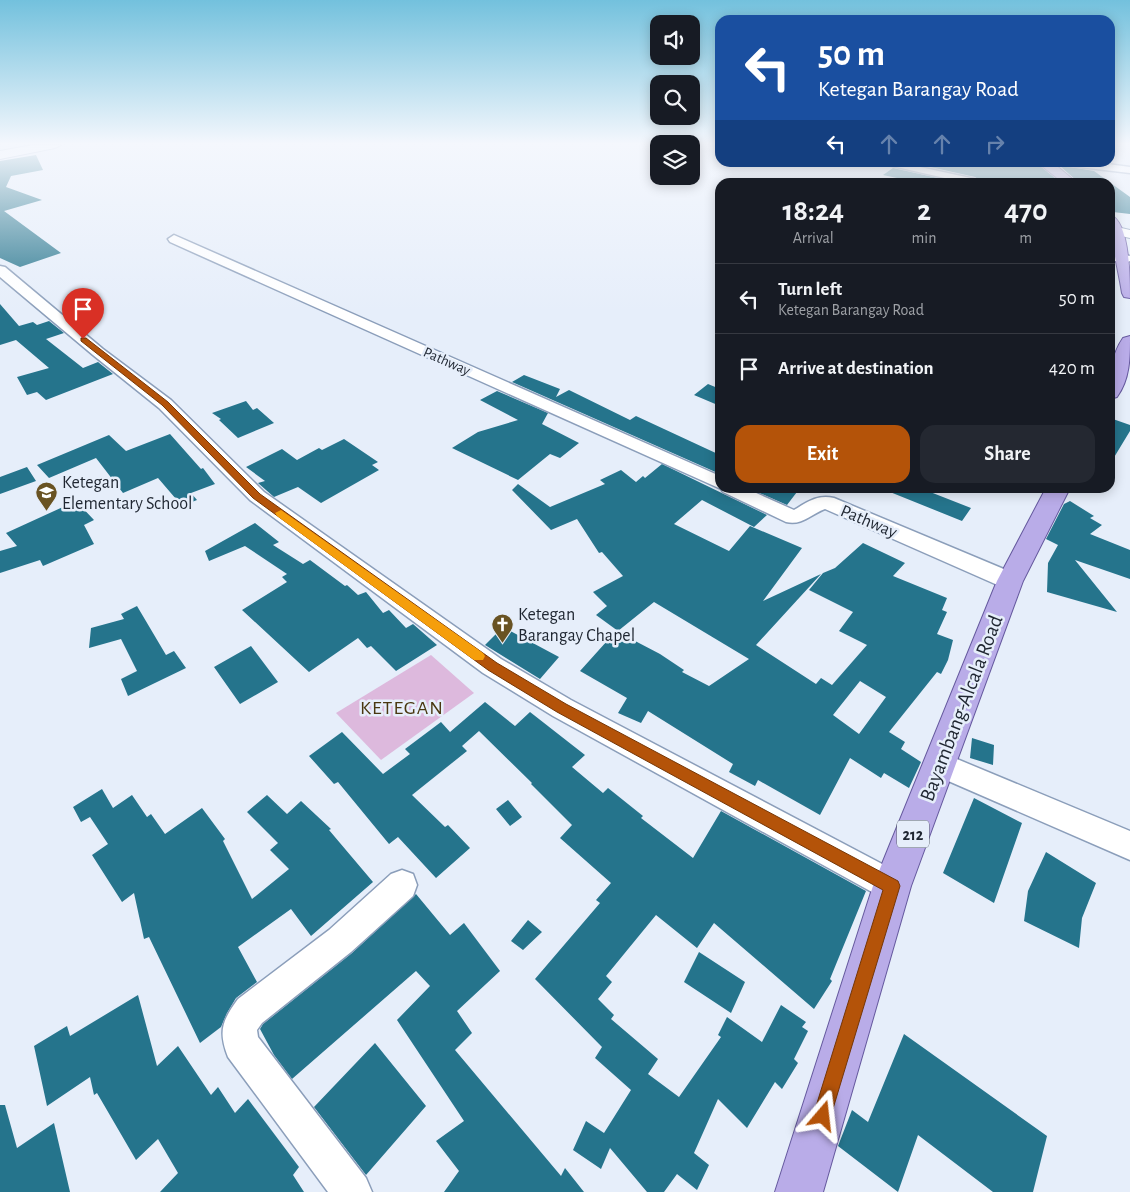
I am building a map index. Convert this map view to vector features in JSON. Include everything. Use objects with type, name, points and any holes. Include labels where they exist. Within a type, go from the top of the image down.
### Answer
[{"type":"main road","points":[[1119,228],[1117,257],[1130,293]]},
{"type":"main road","points":[[1115,380],[1130,342]]},
{"type":"main road","name":"Bayambang-Alcala Road","points":[[799,1192],[892,886],[1010,581],[1055,493]]},
{"type":"street","name":"Pathway","points":[[174,240],[715,481]]},
{"type":"street","points":[[0,270],[98,352],[165,404],[257,496],[492,666],[562,708],[892,886]]},
{"type":"street","name":"Pathway","points":[[741,493],[793,517],[817,503],[827,503],[1010,581]]},
{"type":"street","points":[[940,764],[983,785],[1044,808],[1130,846]]},
{"type":"street","points":[[352,1192],[241,1044],[239,1026],[250,1011],[340,941],[402,885]]},
{"type":"shaded area","points":[[431,655],[474,693],[381,760],[336,713]]},
{"type":"building","points":[[0,201],[40,201],[4,211],[61,253],[20,267],[0,258]]},
{"type":"building","points":[[1115,201],[1130,201],[1130,214],[1115,212]]},
{"type":"building","points":[[0,304],[19,326],[33,322],[37,325],[49,321],[64,333],[46,339],[83,368],[98,362],[113,374],[46,400],[37,392],[27,395],[17,377],[49,368],[16,340],[0,345]]},
{"type":"building","points":[[85,309],[96,322],[80,327],[66,315]]},
{"type":"building","points":[[524,375],[560,389],[556,397],[569,390],[630,420],[636,416],[715,453],[715,472],[512,382]]},
{"type":"building","points":[[708,384],[715,387],[715,404],[694,395]]},
{"type":"building","points":[[497,391],[548,413],[542,424],[579,443],[560,458],[550,454],[518,480],[452,448],[478,432],[518,420],[480,400]]},
{"type":"building","points":[[246,401],[253,410],[257,408],[274,423],[238,438],[219,420],[221,419],[212,413]]},
{"type":"building","points":[[1115,420],[1130,425],[1130,431],[1115,456]]},
{"type":"building","points":[[170,434],[201,469],[203,468],[215,484],[191,493],[197,500],[182,506],[158,478],[123,493],[96,458],[49,478],[37,465],[109,435],[126,451]]},
{"type":"building","points":[[344,439],[378,462],[372,465],[379,470],[321,503],[298,487],[274,497],[258,483],[265,481],[246,467],[282,449],[297,460],[319,448],[322,450]]},
{"type":"building","points":[[662,464],[715,490],[715,493],[722,493],[767,515],[754,527],[702,500],[674,524],[729,551],[750,526],[802,548],[763,601],[821,574],[756,645],[816,684],[821,678],[832,685],[867,645],[839,631],[853,612],[809,590],[823,573],[835,568],[863,543],[905,563],[893,576],[947,598],[942,610],[947,612],[937,634],[953,640],[948,660],[941,674],[937,672],[889,732],[905,742],[901,749],[921,762],[909,788],[884,773],[881,778],[850,758],[820,815],[758,780],[755,786],[729,772],[733,764],[648,711],[641,723],[618,713],[627,698],[580,671],[616,631],[660,654],[684,670],[682,672],[709,686],[749,659],[654,602],[618,631],[596,615],[607,606],[593,592],[623,576],[602,552],[599,553],[577,519],[551,530],[512,490],[518,484],[550,507],[605,484],[600,480],[621,470],[636,482],[643,476],[645,478]],"holes":[[[860,681],[886,697],[859,734],[833,715]]]},
{"type":"building","points":[[27,467],[36,481],[0,494],[0,477]]},
{"type":"building","points":[[759,493],[796,493],[787,505]]},
{"type":"building","points":[[892,493],[933,493],[971,508],[962,521]]},
{"type":"building","points":[[76,501],[94,520],[84,525],[94,544],[43,566],[40,560],[0,573],[0,551],[17,546],[6,533]]},
{"type":"building","points":[[1070,501],[1094,516],[1090,518],[1102,525],[1090,534],[1130,550],[1130,579],[1075,560],[1117,612],[1047,592],[1048,563],[1058,545],[1046,539],[1064,504]]},
{"type":"building","points":[[255,523],[279,542],[273,545],[303,564],[310,560],[345,586],[347,585],[358,595],[366,592],[383,613],[389,610],[406,628],[413,624],[437,645],[396,671],[371,646],[367,648],[358,638],[309,672],[242,610],[287,582],[282,577],[287,574],[245,546],[209,561],[205,551]]},
{"type":"building","points":[[137,606],[166,655],[174,651],[186,668],[128,696],[121,679],[137,671],[121,639],[89,648],[91,628],[124,619],[121,614]]},
{"type":"building","points":[[503,627],[559,657],[540,679],[485,645]]},
{"type":"building","points":[[251,646],[278,682],[240,704],[214,667]]},
{"type":"building","points":[[485,702],[515,726],[530,712],[585,755],[572,767],[603,793],[608,788],[643,816],[641,818],[693,858],[721,811],[866,891],[830,979],[832,981],[814,1009],[714,923],[697,948],[656,915],[606,976],[612,982],[598,999],[614,1015],[611,1019],[658,1059],[648,1074],[679,1097],[721,1037],[718,1035],[727,1017],[762,1042],[781,1005],[806,1022],[802,1027],[808,1031],[794,1059],[798,1063],[782,1089],[775,1082],[747,1128],[718,1099],[694,1153],[709,1165],[697,1190],[677,1174],[664,1192],[647,1192],[610,1148],[601,1169],[573,1150],[586,1121],[604,1133],[631,1090],[595,1058],[602,1047],[535,979],[600,903],[596,900],[611,883],[560,838],[572,825],[479,731],[462,746],[467,751],[412,795],[445,827],[448,825],[470,848],[436,878],[398,837],[389,844],[338,782],[334,784],[309,756],[342,732],[383,774],[410,754],[405,749],[441,722],[450,732]]},
{"type":"building","points":[[972,738],[994,745],[993,765],[970,758]]},
{"type":"building","points":[[102,789],[113,808],[132,795],[147,817],[151,814],[165,834],[202,808],[225,839],[223,841],[252,899],[289,869],[270,850],[278,843],[247,812],[267,795],[287,814],[301,801],[331,829],[329,830],[373,882],[311,936],[291,909],[238,947],[257,982],[236,998],[221,1027],[200,1043],[149,937],[144,939],[134,893],[122,902],[92,855],[108,844],[90,817],[81,822],[73,807]]},
{"type":"building","points":[[974,798],[1022,823],[994,903],[943,873]]},
{"type":"building","points":[[508,800],[522,817],[510,826],[496,809]]},
{"type":"building","points":[[1046,852],[1096,883],[1082,918],[1079,948],[1024,921],[1028,891]]},
{"type":"building","points":[[416,894],[450,935],[464,923],[500,971],[457,1011],[472,1033],[455,1050],[561,1176],[565,1168],[584,1192],[444,1192],[459,1171],[436,1141],[464,1121],[397,1020],[430,986],[416,971],[292,1079],[274,1055],[260,1029],[263,1024],[352,953]]},
{"type":"building","points":[[528,920],[542,932],[523,950],[511,941]]},
{"type":"building","points":[[699,952],[745,982],[731,1013],[684,982]]},
{"type":"building","points":[[138,995],[157,1066],[178,1046],[211,1095],[218,1087],[235,1113],[248,1099],[299,1167],[293,1175],[304,1192],[160,1192],[178,1173],[158,1139],[136,1160],[97,1093],[94,1095],[90,1077],[47,1106],[34,1046],[67,1026],[70,1036]]},
{"type":"building","points":[[904,1034],[1047,1136],[1033,1192],[993,1192],[918,1135],[898,1192],[838,1146],[852,1110],[868,1122]]},
{"type":"building","points":[[375,1043],[426,1106],[366,1175],[314,1107]]},
{"type":"building","points":[[0,1105],[5,1105],[17,1148],[54,1123],[70,1192],[0,1192]]},
{"type":"slow traffic","points":[[281,513],[479,656]]},
{"type":"place","name":"Ketegan Elementary School","points":[[46,511]]},
{"type":"place","name":"Ketegan Barangay Chapel","points":[[502,643]]},
{"type":"district","name":"KETEGAN","points":[[402,707]]},
{"type":"route","points":[[83,339],[165,404],[257,496],[492,666],[562,708],[892,886],[823,1116]]}]
